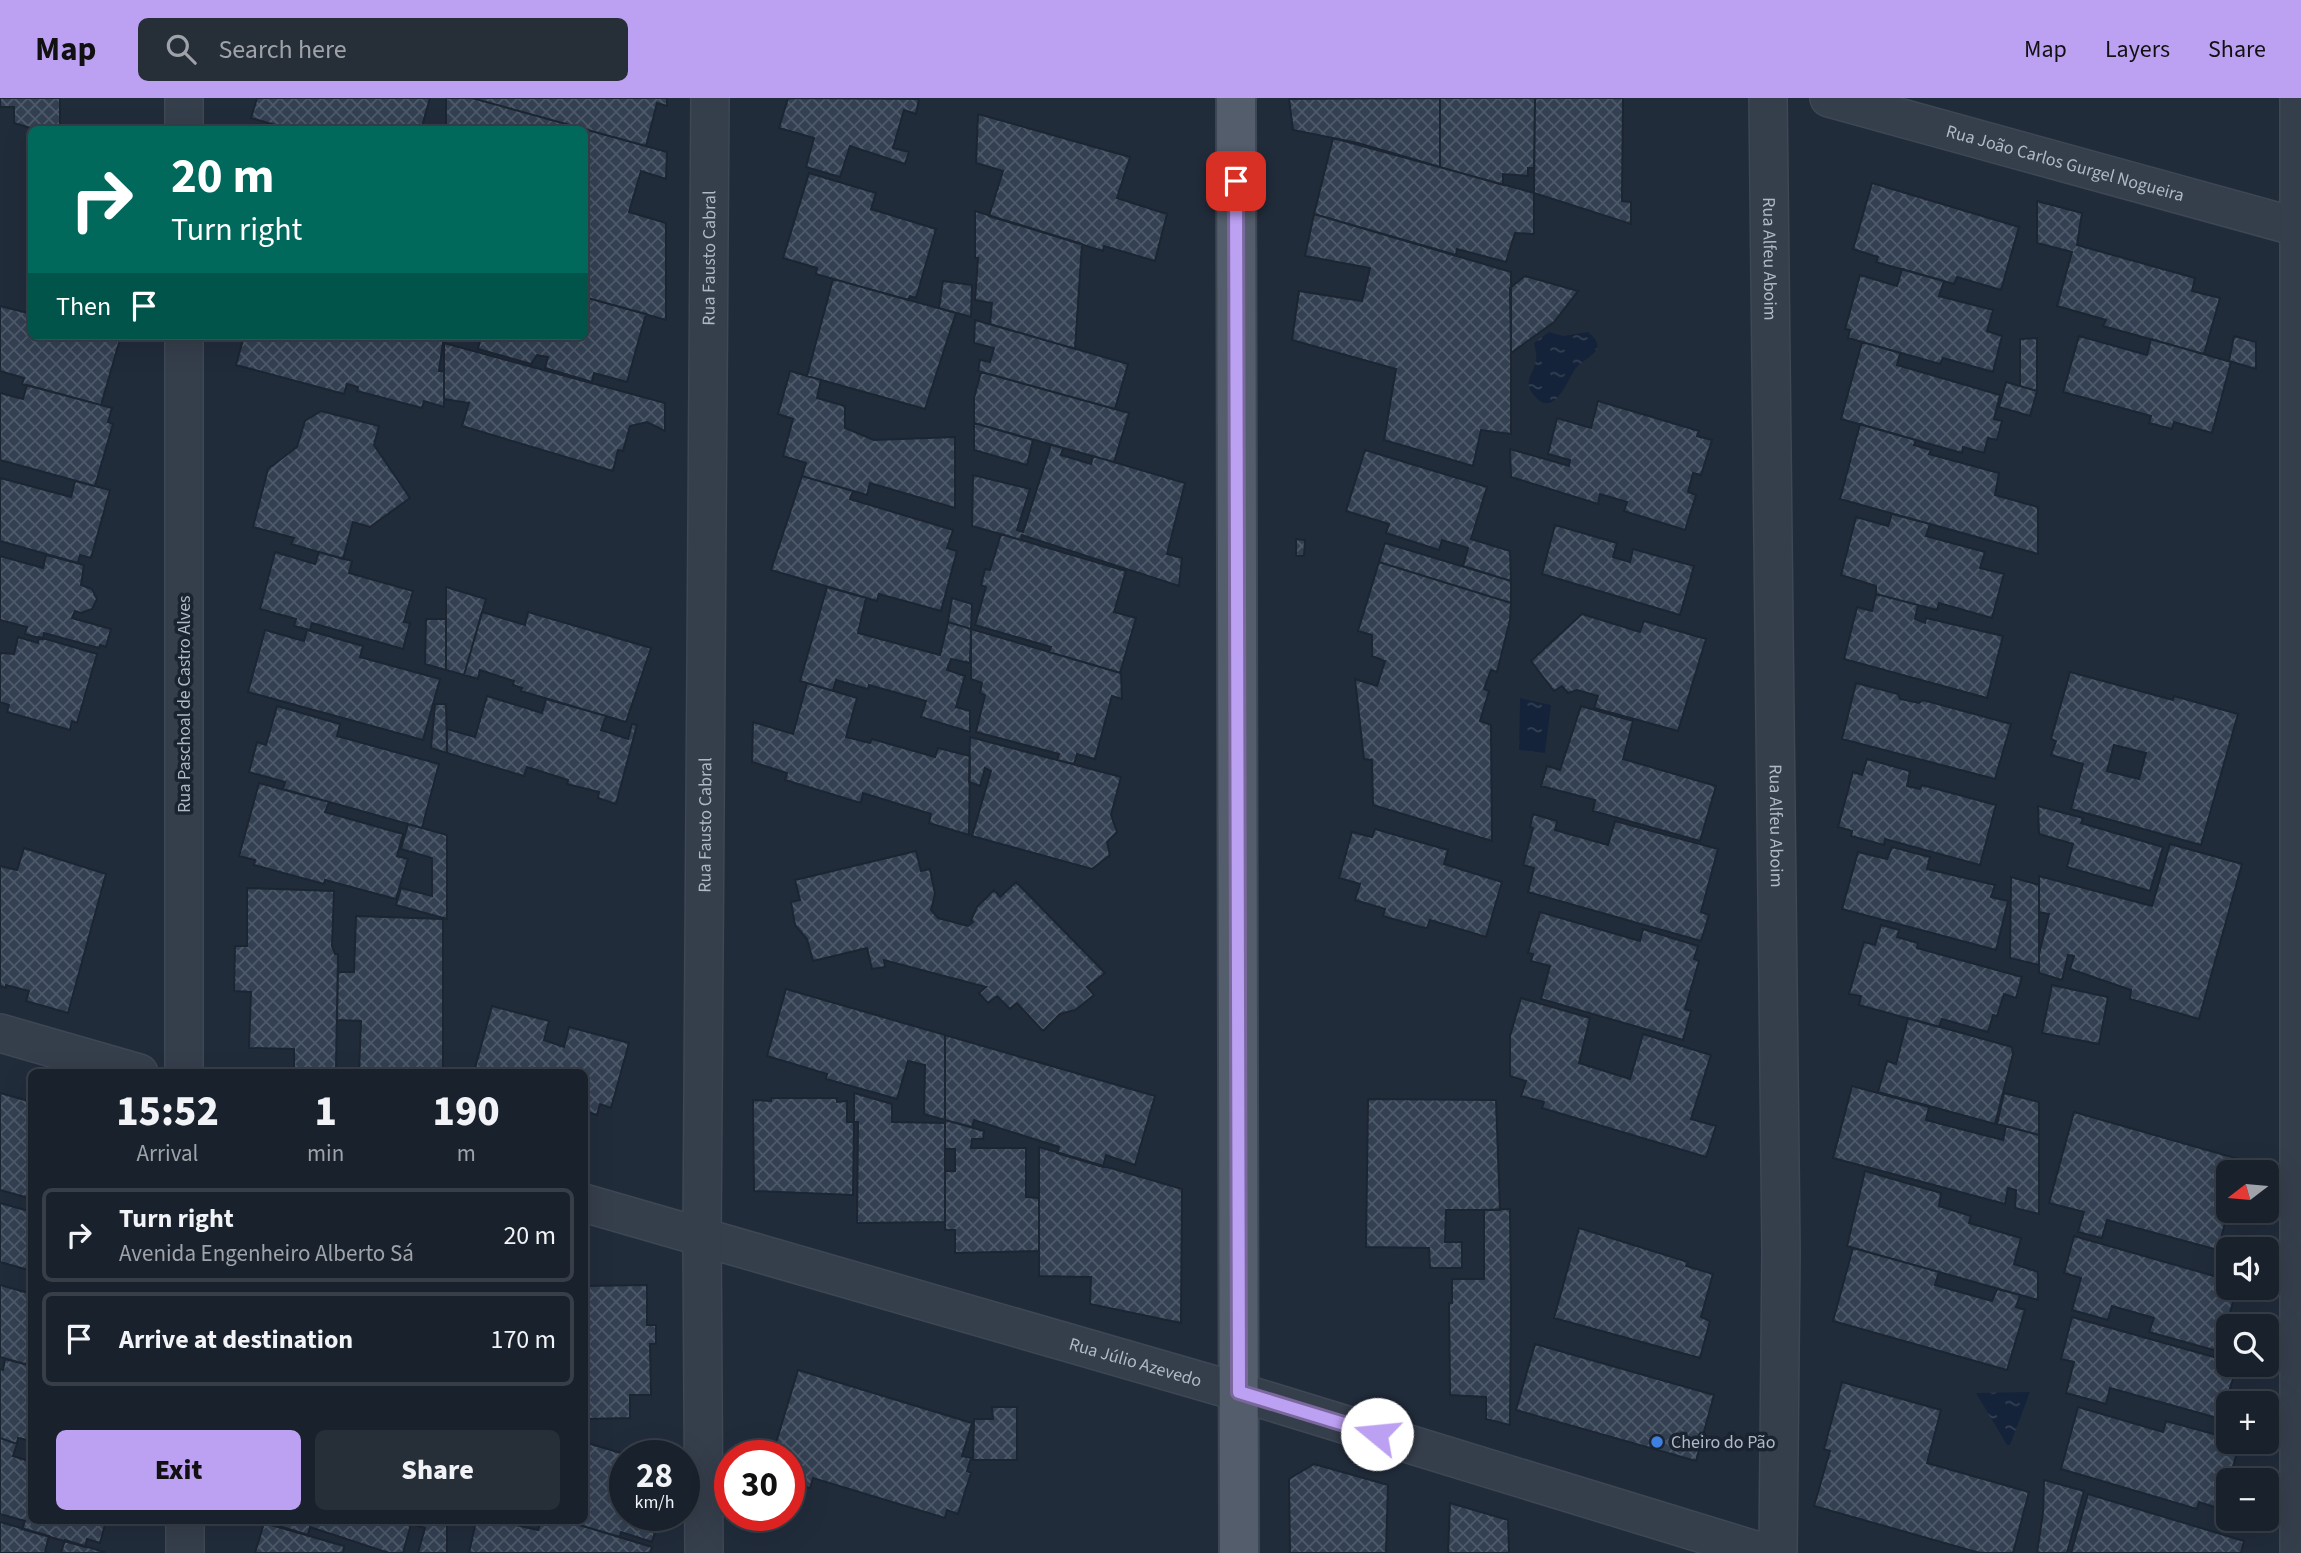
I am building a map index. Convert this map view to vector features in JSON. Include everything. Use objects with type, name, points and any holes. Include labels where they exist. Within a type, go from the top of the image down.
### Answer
[{"type":"main road","points":[[1236,98],[1239,1553]]},
{"type":"street","points":[[184,98],[184,126]]},
{"type":"street","name":"Rua Fausto Cabral","points":[[704,1553],[702,1238],[710,98]]},
{"type":"street","name":"Rua Alfeu Aboim","points":[[1768,98],[1781,1237],[1778,1553]]},
{"type":"street","name":"Rua João Carlos Gurgel Nogueira","points":[[1829,98],[2300,227]]},
{"type":"street","points":[[2299,98],[2299,1553]]},
{"type":"street","name":"Rua Paschoal de Castro Alves","points":[[184,340],[184,1069]]},
{"type":"street","points":[[0,1033],[125,1069]]},
{"type":"street","name":"Rua Júlio Azevedo","points":[[588,1204],[1239,1392],[1765,1553]]},
{"type":"street","points":[[185,1524],[185,1553]]},
{"type":"water","points":[[1549,332],[1563,336],[1588,332],[1597,343],[1597,348],[1577,367],[1560,395],[1548,403],[1541,402],[1533,394],[1529,380],[1536,357],[1534,343]]},
{"type":"water","points":[[1520,698],[1551,705],[1545,753],[1519,750]]},
{"type":"water","points":[[2030,1392],[2010,1445],[2007,1445],[1976,1393]]},
{"type":"building","points":[[0,98],[60,98],[60,126],[28,127],[14,123],[14,107],[0,107]]},
{"type":"building","points":[[257,98],[430,98],[422,126],[278,126],[251,118]]},
{"type":"building","points":[[446,98],[472,98],[573,126],[446,126]]},
{"type":"building","points":[[472,98],[667,98],[667,106],[657,103],[646,146],[588,130],[588,126],[574,126]]},
{"type":"building","points":[[788,98],[919,99],[916,114],[904,110],[893,148],[909,152],[905,164],[850,146],[840,177],[806,167],[814,138],[779,128]]},
{"type":"building","points":[[1440,98],[1535,98],[1534,168],[1528,168],[1528,176],[1503,174],[1503,185],[1440,167]]},
{"type":"building","points":[[1440,98],[1440,167],[1358,143],[1293,130],[1289,99]]},
{"type":"building","points":[[1535,98],[1623,98],[1622,201],[1631,202],[1631,224],[1534,193]]},
{"type":"building","points":[[978,114],[1130,157],[1117,198],[1167,214],[1155,261],[1104,246],[1103,251],[989,216],[1003,171],[976,163]]},
{"type":"building","points":[[588,130],[667,152],[666,179],[641,171],[629,212],[666,223],[666,320],[588,298]]},
{"type":"building","points":[[1333,138],[1534,193],[1534,234],[1515,233],[1506,262],[1457,249],[1456,255],[1314,214]]},
{"type":"building","points":[[809,173],[876,193],[871,209],[936,229],[916,298],[910,296],[908,300],[816,274],[817,268],[783,258]]},
{"type":"building","points":[[1872,183],[2019,227],[2001,290],[1957,277],[1954,284],[1876,262],[1878,257],[1853,249]]},
{"type":"building","points":[[2037,201],[2082,213],[2077,245],[2195,278],[2192,291],[2220,298],[2204,354],[2103,326],[2106,320],[2057,306],[2072,252],[2037,243]]},
{"type":"building","points":[[975,211],[1082,244],[1075,349],[990,324],[992,303],[975,300],[978,258],[975,258]]},
{"type":"building","points":[[1314,214],[1511,272],[1511,434],[1481,430],[1473,466],[1384,440],[1396,369],[1292,340],[1299,291],[1362,301],[1370,268],[1305,256]]},
{"type":"building","points":[[1902,269],[1944,281],[1939,296],[1993,310],[1987,331],[2002,336],[1993,372],[1943,358],[1940,364],[1848,338],[1850,330],[1845,329],[1860,275],[1897,286]]},
{"type":"building","points":[[1525,276],[1578,291],[1554,322],[1511,353],[1510,288]]},
{"type":"building","points":[[833,279],[956,313],[925,409],[807,376]]},
{"type":"building","points":[[943,281],[972,285],[971,317],[939,308]]},
{"type":"building","points":[[588,298],[646,314],[627,382],[594,373],[592,382],[545,368],[548,357],[537,355],[531,364],[478,349],[480,340],[588,340]]},
{"type":"building","points":[[0,306],[28,313],[28,340],[120,340],[101,405],[22,384],[24,378],[0,371]]},
{"type":"building","points":[[975,320],[1128,364],[1115,409],[978,371],[980,360],[990,362],[994,348],[974,343]]},
{"type":"building","points":[[2079,336],[2147,355],[2151,339],[2231,362],[2212,433],[2174,422],[2172,429],[2149,423],[2151,416],[2063,392]]},
{"type":"building","points":[[2234,336],[2256,342],[2256,369],[2229,361]]},
{"type":"building","points":[[2037,338],[2037,391],[2020,386],[2020,339]]},
{"type":"building","points":[[243,340],[443,340],[439,371],[444,372],[444,407],[424,401],[422,408],[357,391],[358,387],[347,384],[344,394],[236,365]]},
{"type":"building","points":[[1862,342],[1900,353],[1897,365],[2000,395],[1994,419],[2002,421],[1997,440],[1988,438],[1984,453],[1963,447],[1962,453],[1841,419]]},
{"type":"building","points":[[444,343],[665,403],[665,431],[647,422],[630,426],[623,451],[618,450],[613,471],[462,426],[469,403],[444,399]]},
{"type":"building","points":[[790,371],[821,380],[817,398],[845,406],[845,428],[874,440],[955,437],[955,508],[870,483],[867,495],[802,476],[806,463],[783,456],[793,419],[778,414]]},
{"type":"building","points":[[981,372],[1129,413],[1114,462],[974,423],[974,398]]},
{"type":"building","points":[[2006,382],[2037,391],[2030,416],[1999,407]]},
{"type":"building","points":[[27,385],[112,408],[108,422],[113,424],[95,486],[0,460],[0,393],[23,399]]},
{"type":"building","points":[[1598,401],[1699,431],[1697,436],[1712,440],[1701,475],[1693,473],[1688,492],[1696,495],[1685,530],[1624,511],[1627,502],[1600,494],[1598,504],[1511,477],[1510,449],[1569,466],[1570,460],[1548,454],[1557,418],[1591,428]]},
{"type":"building","points":[[321,411],[379,426],[374,445],[410,498],[370,527],[353,522],[343,559],[291,544],[294,538],[253,527],[268,469],[297,447],[305,421]]},
{"type":"building","points":[[974,423],[1033,440],[1027,465],[974,450]]},
{"type":"building","points":[[1860,424],[1916,440],[1914,445],[1931,450],[1929,454],[1999,473],[1995,495],[2038,507],[2038,554],[1840,499]]},
{"type":"building","points":[[1051,445],[1063,448],[1061,455],[1091,464],[1093,456],[1185,483],[1167,554],[1182,558],[1179,586],[1022,535],[1021,540],[972,526],[973,475],[1030,489],[1017,530],[1023,532]]},
{"type":"building","points":[[1365,450],[1487,487],[1471,539],[1510,551],[1511,581],[1463,566],[1468,548],[1442,540],[1439,550],[1386,533],[1389,524],[1346,511]]},
{"type":"building","points":[[802,476],[853,491],[850,499],[953,530],[947,548],[957,551],[941,611],[879,594],[877,601],[771,570]]},
{"type":"building","points":[[0,478],[71,497],[75,481],[110,490],[91,558],[80,555],[78,563],[0,541]]},
{"type":"building","points":[[1892,514],[1930,524],[1926,536],[1985,552],[1980,568],[2004,574],[1992,618],[1939,603],[1937,610],[1876,594],[1876,586],[1841,575],[1856,517],[1888,526]]},
{"type":"building","points":[[1555,525],[1617,543],[1613,557],[1630,562],[1633,549],[1694,566],[1680,615],[1542,574]]},
{"type":"building","points":[[1001,534],[1126,571],[1114,612],[1136,618],[1120,673],[1049,652],[1051,647],[975,625],[986,587],[981,585],[985,569],[990,570]]},
{"type":"building","points":[[1296,539],[1305,540],[1304,556],[1296,556]]},
{"type":"building","points":[[1385,543],[1511,581],[1511,603],[1379,562]]},
{"type":"building","points":[[275,552],[315,564],[319,552],[352,561],[349,573],[413,591],[404,622],[410,623],[403,649],[312,623],[310,630],[294,626],[296,619],[260,609]]},
{"type":"building","points":[[46,555],[84,565],[81,585],[92,589],[97,599],[92,609],[81,613],[75,611],[72,618],[111,629],[106,647],[100,645],[99,648],[44,633],[43,639],[25,634],[27,627],[0,620],[0,556],[43,568]]},
{"type":"building","points":[[1379,562],[1511,603],[1510,620],[1497,672],[1491,670],[1484,689],[1489,691],[1480,721],[1491,725],[1492,841],[1373,805],[1372,760],[1364,759],[1355,679],[1377,686],[1385,661],[1372,656],[1372,635],[1358,631]]},
{"type":"building","points":[[446,587],[486,599],[464,675],[446,670]]},
{"type":"building","points":[[827,587],[866,598],[858,633],[940,655],[948,622],[971,629],[970,663],[951,659],[947,670],[965,676],[956,707],[970,711],[970,732],[921,717],[926,701],[869,685],[868,689],[836,680],[833,691],[800,681]]},
{"type":"building","points":[[1876,594],[1918,605],[1915,619],[1925,623],[1926,618],[2003,636],[1987,698],[1844,659],[1857,607],[1872,611]]},
{"type":"building","points":[[952,598],[972,604],[971,629],[948,622]]},
{"type":"building","points":[[482,612],[525,625],[528,612],[651,648],[626,722],[521,691],[522,688],[513,685],[514,681],[480,670],[478,679],[464,675]]},
{"type":"building","points":[[1582,614],[1640,632],[1644,621],[1706,639],[1678,731],[1594,708],[1598,696],[1577,690],[1568,693],[1562,686],[1554,691],[1531,661]]},
{"type":"building","points":[[426,619],[446,619],[446,670],[425,664]]},
{"type":"building","points":[[971,629],[1121,673],[1122,699],[1112,696],[1095,759],[1077,754],[1074,764],[1057,760],[1059,754],[976,732],[985,695],[980,693],[982,683],[971,679]]},
{"type":"building","points":[[265,630],[304,641],[307,630],[363,646],[360,657],[440,679],[423,740],[248,692]]},
{"type":"building","points":[[18,637],[38,643],[39,637],[97,654],[77,723],[72,721],[70,730],[7,712],[9,705],[0,702],[0,653],[14,654]]},
{"type":"building","points":[[2070,672],[2173,700],[2174,696],[2238,714],[2201,845],[2071,809],[2083,764],[2051,755],[2056,741],[2051,739]],"holes":[[[2114,745],[2146,753],[2139,779],[2107,771]]]},
{"type":"building","points":[[807,683],[857,698],[846,737],[870,743],[872,739],[935,757],[938,748],[970,756],[969,835],[929,823],[931,814],[863,793],[861,803],[785,780],[787,773],[752,762],[753,722],[793,734]]},
{"type":"building","points":[[1856,683],[1898,694],[1900,699],[1919,703],[1923,700],[2011,724],[1995,779],[1842,739]]},
{"type":"building","points":[[487,696],[542,713],[546,699],[606,716],[601,730],[628,739],[632,724],[637,725],[616,804],[598,798],[599,792],[567,784],[568,780],[527,767],[524,776],[447,753],[447,729],[475,737]]},
{"type":"building","points":[[435,704],[446,704],[447,753],[431,748]]},
{"type":"building","points":[[277,706],[340,724],[337,736],[439,764],[422,828],[283,789],[285,782],[249,772],[257,742],[266,745]]},
{"type":"building","points":[[1581,706],[1633,721],[1623,759],[1716,786],[1700,841],[1593,811],[1595,800],[1541,786],[1547,766],[1560,770]]},
{"type":"building","points":[[970,737],[1121,777],[1111,815],[1117,832],[1107,842],[1110,855],[1092,869],[972,836],[991,771],[985,768],[980,786],[969,782]]},
{"type":"building","points":[[1867,759],[1910,771],[1907,786],[1920,789],[1922,785],[1996,805],[1980,865],[1885,839],[1884,845],[1851,836],[1852,831],[1838,827],[1853,772],[1862,775]]},
{"type":"building","points":[[259,783],[329,802],[325,812],[403,834],[397,856],[408,859],[396,899],[325,880],[324,884],[254,865],[255,860],[239,856]]},
{"type":"building","points":[[2038,806],[2083,818],[2081,823],[2163,847],[2150,891],[2067,867],[2073,844],[2039,834]]},
{"type":"building","points":[[1533,814],[1557,821],[1555,830],[1608,845],[1615,821],[1718,849],[1701,912],[1709,915],[1701,941],[1528,892],[1534,868],[1523,865],[1533,828],[1530,827]]},
{"type":"building","points":[[408,824],[447,835],[447,919],[396,905],[401,888],[432,896],[432,858],[401,849]]},
{"type":"building","points":[[1375,829],[1448,850],[1444,864],[1502,882],[1486,937],[1430,920],[1427,928],[1421,927],[1383,916],[1385,909],[1355,900],[1360,884],[1339,878],[1352,832],[1372,837]]},
{"type":"building","points":[[2170,844],[2242,864],[2199,1019],[2130,999],[2131,990],[2070,969],[2074,956],[2068,955],[2062,980],[2039,973],[2039,954],[2049,914],[2039,912],[2039,876],[2152,906]]},
{"type":"building","points":[[1892,847],[1930,857],[1927,869],[1995,885],[1991,897],[2008,901],[1996,950],[1842,909],[1858,852],[1887,859]]},
{"type":"building","points":[[24,848],[106,874],[68,1013],[26,1001],[29,991],[0,986],[0,866],[17,870]]},
{"type":"building","points":[[916,851],[921,871],[930,869],[935,894],[931,910],[938,918],[968,926],[973,922],[971,920],[977,907],[994,890],[1000,897],[1016,882],[1105,973],[1087,987],[1094,995],[1075,1010],[1060,1014],[1043,1031],[1017,1003],[1010,1009],[997,996],[988,1003],[979,993],[986,987],[884,960],[885,967],[872,969],[867,948],[813,961],[807,939],[795,925],[791,902],[800,900],[795,880]]},
{"type":"building","points":[[2011,877],[2039,885],[2039,965],[2010,958]]},
{"type":"building","points":[[247,888],[334,891],[332,946],[335,954],[338,954],[336,1069],[294,1069],[294,1049],[249,1048],[251,992],[234,991],[235,946],[247,946]]},
{"type":"building","points":[[1540,912],[1640,941],[1643,929],[1698,946],[1694,959],[1699,961],[1685,1009],[1691,1011],[1683,1040],[1541,999],[1550,966],[1531,961],[1533,954],[1528,953]]},
{"type":"building","points":[[356,916],[443,919],[443,1068],[446,1069],[359,1069],[361,1021],[337,1020],[338,972],[354,972]]},
{"type":"building","points":[[1881,925],[1899,930],[1897,937],[1918,943],[1917,948],[2022,977],[2016,998],[2004,994],[1988,1032],[1942,1019],[1939,1027],[1859,1005],[1861,996],[1849,994],[1864,942],[1875,945]]},
{"type":"building","points":[[2052,985],[2108,997],[2099,1044],[2042,1033]]},
{"type":"building","points":[[786,989],[945,1035],[945,1120],[924,1114],[925,1065],[908,1061],[897,1099],[826,1079],[827,1074],[767,1056]]},
{"type":"building","points":[[1521,998],[1590,1018],[1579,1063],[1630,1079],[1643,1034],[1711,1055],[1691,1119],[1716,1126],[1706,1157],[1542,1108],[1544,1102],[1521,1096],[1526,1081],[1510,1076],[1510,1036]]},
{"type":"building","points":[[492,1006],[549,1021],[544,1040],[564,1047],[569,1027],[629,1043],[611,1108],[600,1104],[597,1115],[588,1112],[588,1069],[475,1068]]},
{"type":"building","points":[[1908,1018],[2012,1047],[2013,1054],[1995,1124],[1878,1092],[1887,1061],[1896,1064]]},
{"type":"building","points":[[945,1035],[1155,1096],[1135,1165],[1106,1155],[1103,1167],[1057,1153],[1059,1147],[974,1120],[972,1127],[945,1120]]},
{"type":"building","points":[[1852,1086],[1929,1107],[1926,1120],[2003,1140],[2006,1126],[2039,1135],[2039,1214],[2015,1208],[2016,1190],[2008,1188],[2005,1204],[1833,1158]]},
{"type":"building","points":[[0,1093],[28,1101],[28,1198],[0,1190]]},
{"type":"building","points":[[854,1093],[892,1104],[892,1122],[945,1123],[945,1222],[857,1223],[858,1122],[854,1122]]},
{"type":"building","points":[[2004,1093],[2039,1102],[2039,1135],[1997,1124]]},
{"type":"building","points":[[771,1098],[837,1098],[837,1102],[847,1101],[847,1122],[854,1122],[853,1195],[754,1191],[753,1100],[771,1101]]},
{"type":"building","points":[[1368,1099],[1496,1100],[1500,1210],[1446,1210],[1445,1242],[1462,1242],[1462,1268],[1430,1268],[1429,1248],[1366,1247]]},
{"type":"building","points":[[2074,1112],[2242,1160],[2216,1160],[2216,1223],[2225,1223],[2221,1237],[2216,1237],[2216,1249],[2107,1220],[2102,1238],[2078,1232],[2084,1212],[2049,1203]]},
{"type":"building","points":[[945,1120],[984,1131],[983,1139],[972,1139],[971,1148],[1026,1148],[1026,1197],[1039,1198],[1039,1251],[955,1253],[955,1230],[945,1230],[945,1171],[955,1171],[955,1149],[945,1149]]},
{"type":"building","points":[[1039,1147],[1182,1189],[1181,1323],[1090,1304],[1091,1277],[1039,1276]]},
{"type":"building","points":[[1865,1171],[1941,1193],[1939,1206],[1971,1216],[1969,1223],[2021,1238],[2014,1264],[2038,1272],[2038,1300],[1847,1246]]},
{"type":"building","points":[[0,1203],[28,1211],[28,1270],[0,1262]]},
{"type":"building","points":[[1510,1209],[1510,1425],[1486,1419],[1486,1397],[1450,1395],[1449,1303],[1452,1303],[1452,1279],[1484,1279],[1484,1210]]},
{"type":"building","points":[[1579,1228],[1688,1262],[1686,1266],[1713,1274],[1701,1317],[1710,1321],[1700,1358],[1554,1318]]},
{"type":"building","points":[[2074,1236],[2216,1277],[2216,1300],[2234,1300],[2230,1314],[2216,1314],[2216,1351],[2149,1332],[2154,1318],[2112,1306],[2108,1320],[2072,1310],[2081,1278],[2064,1273]]},
{"type":"building","points":[[1853,1248],[1939,1272],[1935,1285],[1992,1301],[1997,1289],[2020,1295],[2016,1307],[2025,1310],[2007,1370],[1833,1321]]},
{"type":"building","points":[[0,1285],[28,1293],[28,1365],[0,1357]]},
{"type":"building","points":[[647,1285],[647,1325],[656,1325],[656,1344],[650,1344],[651,1395],[630,1395],[630,1418],[588,1419],[588,1286]]},
{"type":"building","points":[[2072,1317],[2216,1358],[2216,1377],[2233,1377],[2229,1391],[2216,1391],[2216,1418],[2110,1388],[2106,1404],[2066,1393],[2074,1362],[2061,1359]]},
{"type":"building","points":[[1535,1344],[1714,1395],[1696,1461],[1516,1410]]},
{"type":"building","points":[[5,1359],[28,1365],[28,1440],[18,1438],[17,1444],[0,1438],[0,1369],[3,1370]]},
{"type":"building","points":[[798,1370],[972,1423],[962,1456],[971,1458],[967,1471],[971,1473],[958,1514],[947,1510],[945,1518],[813,1478],[810,1488],[805,1487],[805,1440],[777,1440]]},
{"type":"building","points":[[1842,1382],[1941,1410],[1927,1463],[2029,1492],[2013,1553],[1980,1553],[1814,1506],[1830,1451],[1824,1449]]},
{"type":"building","points":[[992,1407],[1017,1407],[1017,1460],[973,1460],[974,1419],[993,1419]]},
{"type":"building","points":[[2078,1407],[2163,1432],[2166,1421],[2216,1435],[2216,1454],[2237,1454],[2233,1468],[2216,1468],[2216,1507],[2199,1502],[2197,1509],[2061,1469]]},
{"type":"building","points":[[0,1438],[17,1444],[13,1456],[28,1461],[28,1524],[105,1524],[100,1543],[87,1539],[85,1547],[22,1529],[25,1521],[0,1514]]},
{"type":"building","points":[[588,1443],[609,1449],[609,1531],[655,1531],[652,1542],[621,1532],[620,1537],[576,1524],[588,1524]]},
{"type":"building","points":[[1314,1464],[1388,1485],[1386,1553],[1290,1553],[1289,1479]]},
{"type":"building","points":[[2044,1480],[2084,1491],[2067,1553],[2037,1553],[2043,1513]]},
{"type":"building","points":[[2088,1494],[2244,1541],[2241,1553],[2071,1553]]},
{"type":"building","points":[[1450,1503],[1508,1520],[1509,1553],[1448,1553]]},
{"type":"building","points":[[0,1522],[49,1536],[45,1552],[49,1553],[0,1553]]},
{"type":"building","points":[[264,1524],[344,1546],[343,1553],[255,1553]]},
{"type":"building","points":[[273,1524],[411,1524],[403,1553],[389,1553],[310,1527],[308,1535]]},
{"type":"building","points":[[411,1524],[447,1524],[447,1553],[418,1553],[425,1528]]},
{"type":"building","points":[[475,1524],[511,1524],[538,1530],[540,1524],[576,1524],[652,1547],[650,1553],[469,1553]]},
{"type":"building","points":[[65,1540],[104,1552],[61,1553]]},
{"type":"place","name":"Cheiro do Pão","points":[[1657,1442]]},
{"type":"route","points":[[1236,181],[1239,1392],[1377,1434]]}]
